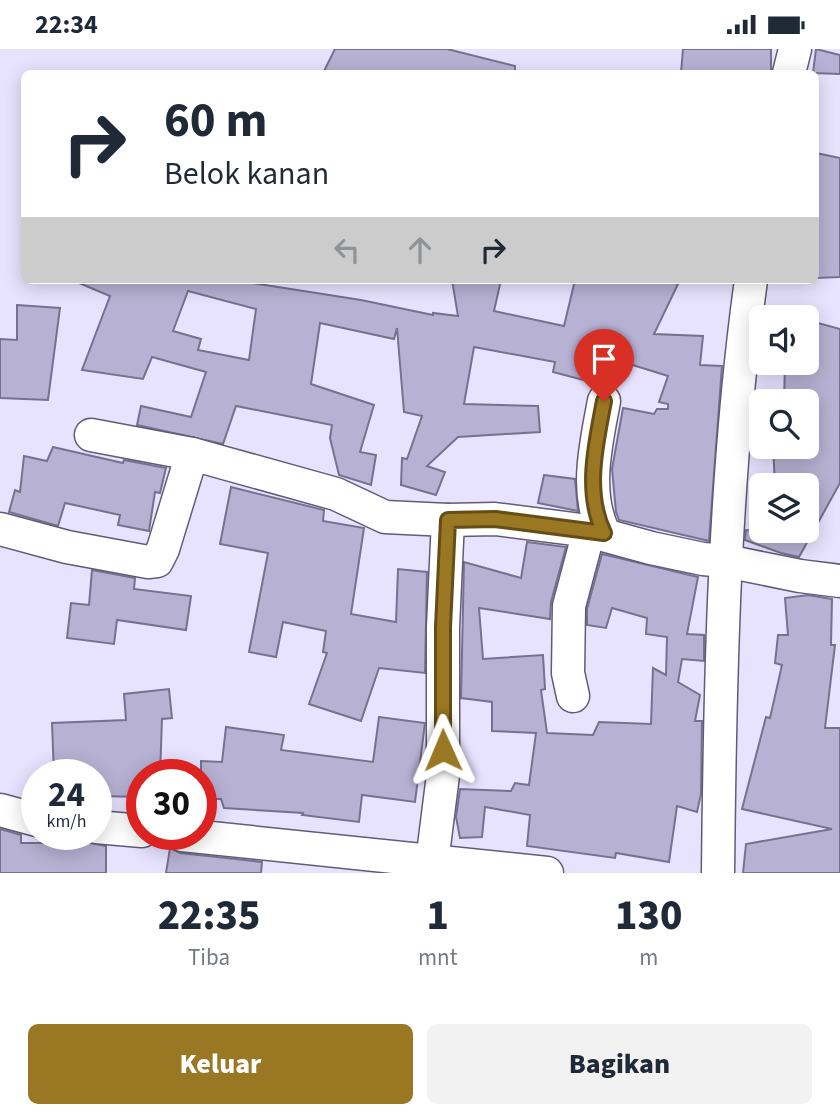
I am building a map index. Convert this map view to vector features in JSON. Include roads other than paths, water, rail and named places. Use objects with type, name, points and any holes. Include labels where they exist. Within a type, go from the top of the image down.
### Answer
[{"type":"street","points":[[790,70],[795,49]]},
{"type":"street","points":[[718,873],[721,650],[740,361],[750,284]]},
{"type":"street","points":[[573,696],[568,673],[569,606],[596,532],[593,502],[595,452],[604,401]]},
{"type":"street","points":[[91,435],[192,454],[336,493],[385,517],[495,519],[596,532],[703,559],[840,581]]},
{"type":"street","points":[[0,529],[67,547],[148,562],[157,561],[192,454]]},
{"type":"street","points":[[432,862],[443,775],[443,627],[448,520]]},
{"type":"street","points":[[0,810],[21,816]]},
{"type":"street","points":[[217,843],[287,859],[376,864],[432,862],[547,873]]}]
